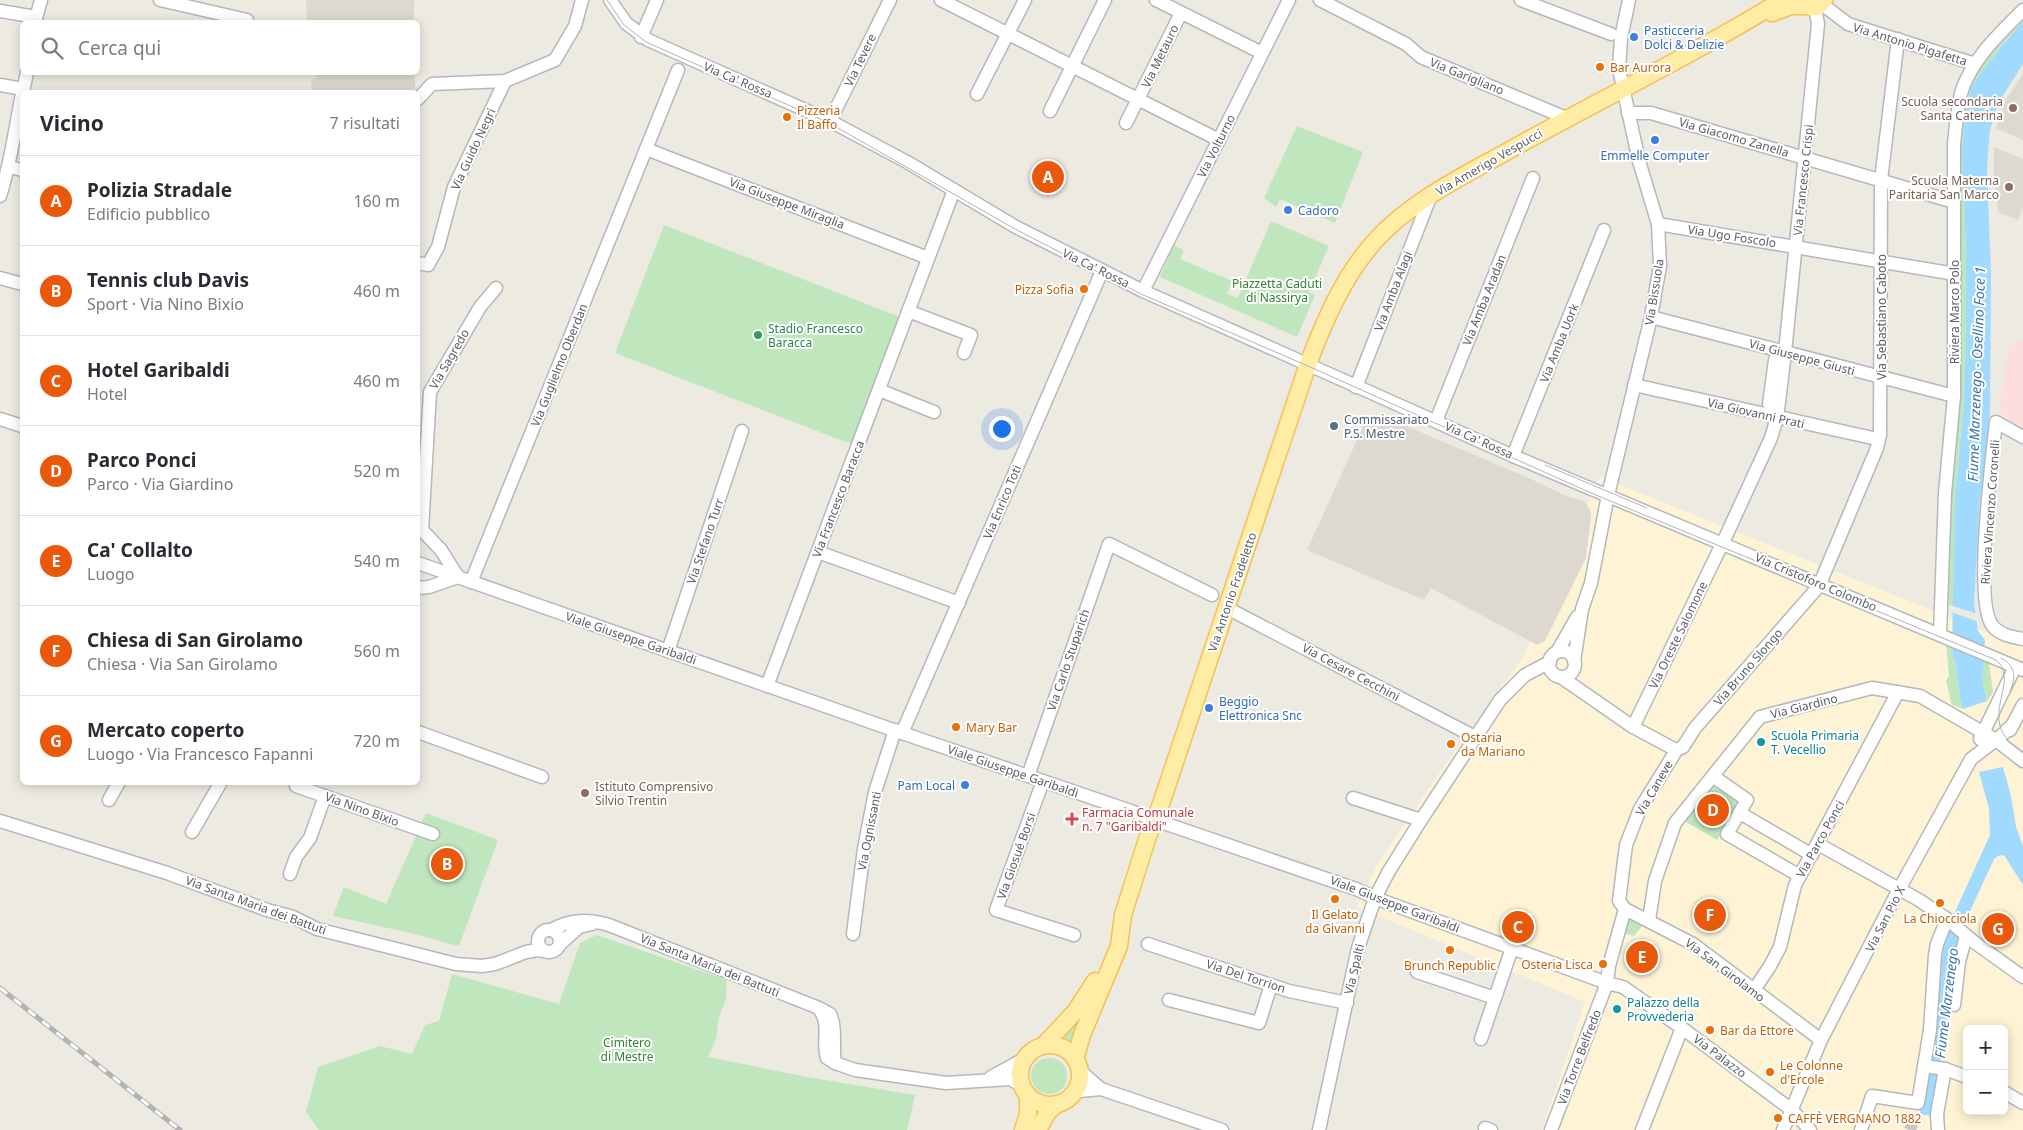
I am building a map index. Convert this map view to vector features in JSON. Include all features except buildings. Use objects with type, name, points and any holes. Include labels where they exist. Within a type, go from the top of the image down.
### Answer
[{"type":"main road","name":"Via Amerigo Vespucci","points":[[1736,29],[1782,0]]},
{"type":"main road","name":"Via Amerigo Vespucci","points":[[1308,364],[1334,301],[1351,272],[1374,242],[1399,218],[1431,195],[1566,118],[1736,29],[1783,8],[1814,3]]},
{"type":"main road","name":"Via Antonio Fradeletto","points":[[1123,915],[1308,364]]},
{"type":"main road","points":[[1043,1046],[1066,1024],[1093,986],[1109,942],[1123,915]]},
{"type":"main road","points":[[1038,1130],[1048,1112],[1072,1094],[1079,1079],[1077,1065],[1082,1035],[1119,946],[1123,915]]},
{"type":"main road","points":[[1022,1130],[1028,1114],[1025,1090],[1020,1076],[1021,1066],[1026,1058],[1036,1049],[1052,1045],[1061,1048],[1077,1065]]},
{"type":"main road","points":[[1025,1090],[1042,1104],[1057,1104]]},
{"type":"street","points":[[0,11],[36,20],[41,0]]},
{"type":"street","points":[[160,0],[247,20]]},
{"type":"street","points":[[420,97],[432,84],[505,80],[555,60],[575,26],[582,0]]},
{"type":"street","name":"Via Ca' Rossa","points":[[610,0],[626,24],[641,36],[660,47],[745,82],[830,121],[1016,227],[1102,271],[1513,456],[1608,495]]},
{"type":"street","points":[[641,36],[657,0]]},
{"type":"street","name":"Via Tevere","points":[[830,121],[890,0]]},
{"type":"street","points":[[941,0],[1219,140]]},
{"type":"street","points":[[977,94],[1025,0]]},
{"type":"street","points":[[1050,111],[1105,0]]},
{"type":"street","name":"Via Metauro","points":[[1156,0],[1262,53]]},
{"type":"street","name":"Via Volturno","points":[[1143,291],[1289,0]]},
{"type":"street","name":"Via Garigliano","points":[[1320,0],[1406,44],[1421,57],[1566,118]]},
{"type":"street","points":[[1521,0],[1611,34]]},
{"type":"street","name":"Via Bissuola","points":[[1608,495],[1651,317],[1660,266],[1658,224],[1639,161],[1622,89],[1620,38],[1629,0]]},
{"type":"street","name":"Via Antonio Pigafetta","points":[[1814,3],[1848,24],[1975,64]]},
{"type":"street","name":"Via Francesco Crispi","points":[[1777,418],[1806,158],[1818,24],[1814,3]]},
{"type":"street","name":"Riviera Marco Polo","points":[[1940,635],[1945,493],[1954,396],[1954,144],[1957,115],[1962,91],[1975,64],[2023,10]]},
{"type":"street","name":"Via Metauro","points":[[1126,123],[1181,13]]},
{"type":"street","name":"Via Sebastiano Caboto","points":[[1820,584],[1880,435],[1881,180],[1898,39]]},
{"type":"street","name":"Via Guglielmo Oberdan","points":[[471,582],[678,70]]},
{"type":"street","points":[[23,90],[26,75]]},
{"type":"street","name":"Via Guido Negri","points":[[420,263],[428,265],[438,247],[454,186],[505,80]]},
{"type":"street","points":[[0,84],[20,91]]},
{"type":"street","points":[[0,196],[9,167],[5,150],[20,102]]},
{"type":"street","name":"Via Giacomo Zanella","points":[[1628,113],[1651,113],[1954,202]]},
{"type":"street","name":"Via Giuseppe Miraglia","points":[[646,149],[928,258]]},
{"type":"street","points":[[9,167],[20,170]]},
{"type":"street","name":"Via Amba Aradan","points":[[1436,421],[1533,178]]},
{"type":"street","name":"Via Francesco Baracca","points":[[767,686],[954,190]]},
{"type":"street","name":"Via Amba Alagi","points":[[1356,386],[1431,195]]},
{"type":"street","name":"Via Ugo Foscolo","points":[[1658,224],[1882,260],[1955,274]]},
{"type":"street","name":"Via Amba Uork","points":[[1513,456],[1604,230]]},
{"type":"street","name":"Via Enrico Toti","points":[[899,732],[959,603],[1102,271]]},
{"type":"street","points":[[0,278],[20,283]]},
{"type":"street","name":"Via Sagredo","points":[[420,528],[430,392],[480,307],[496,288]]},
{"type":"street","points":[[908,311],[971,335],[964,353]]},
{"type":"street","name":"Via Giuseppe Giusti","points":[[1651,317],[1954,396]]},
{"type":"street","name":"Via Giovanni Prati","points":[[1634,385],[1878,439]]},
{"type":"street","points":[[879,390],[934,412]]},
{"type":"street","points":[[1722,544],[1771,438],[1777,418]]},
{"type":"street","points":[[0,419],[20,425]]},
{"type":"street","name":"Riviera Vincenzo Coronelli","points":[[2023,437],[1996,422],[1986,527],[1985,603],[1989,620],[1998,631],[2023,640]]},
{"type":"street","name":"Via Stefano Turr","points":[[668,651],[742,431]]},
{"type":"street","name":"Via Cristoforo Colombo","points":[[1608,495],[1940,635],[2020,666]]},
{"type":"street","name":"Via Caneve","points":[[1608,495],[1590,583],[1582,609],[1555,666],[1595,701],[1633,728],[1675,752],[1640,809],[1626,845],[1619,901],[1625,909]]},
{"type":"street","points":[[420,528],[440,550],[458,577],[429,587],[420,588]]},
{"type":"street","name":"Via Carlo Stuparich","points":[[1028,776],[1109,544],[1212,595]]},
{"type":"street","name":"Via Oreste Salomone","points":[[1633,728],[1722,544]]},
{"type":"street","points":[[818,552],[959,603]]},
{"type":"street","name":"Viale Giuseppe Garibaldi","points":[[420,564],[899,732],[1356,889],[1375,898],[1607,983]]},
{"type":"street","name":"Via Bruno Slongo","points":[[1675,752],[1682,747],[1695,728],[1820,584]]},
{"type":"street","name":"Via Cesare Cecchini","points":[[1227,608],[1475,737]]},
{"type":"street","name":"Via Caneve","points":[[1582,609],[1574,663],[1577,678],[1595,701]]},
{"type":"street","points":[[1566,652],[1574,663],[1568,675],[1555,666],[1566,652]]},
{"type":"street","name":"Via Spalti","points":[[1319,1130],[1358,948],[1375,898],[1389,871],[1421,820],[1475,737],[1510,689],[1555,666]]},
{"type":"street","points":[[1971,759],[1983,732],[2020,666]]},
{"type":"street","name":"Via Giardino","points":[[1649,920],[1655,881],[1675,823],[1760,717],[1872,688],[1898,692],[1920,696],[2001,743],[2023,761]]},
{"type":"street","name":"Via Parco Ponci","points":[[1754,990],[1780,947],[1795,885],[1898,692]]},
{"type":"street","name":"Via San Pio X","points":[[1783,1130],[1821,1040],[1900,888],[1971,759],[2001,743],[2023,705]]},
{"type":"street","name":"Via Ognissanti","points":[[852,934],[864,849],[875,792],[899,732]]},
{"type":"street","points":[[420,733],[542,777]]},
{"type":"street","points":[[1715,774],[1717,779],[1747,800],[1727,834],[1800,876]]},
{"type":"street","name":"Via Giosué Borsi","points":[[1043,780],[996,910],[1074,935]]},
{"type":"street","points":[[110,800],[118,785]]},
{"type":"street","points":[[192,832],[219,785]]},
{"type":"street","name":"Via Nino Bixio","points":[[297,785],[433,834]]},
{"type":"street","points":[[290,874],[296,857],[310,838],[325,796]]},
{"type":"street","points":[[1353,798],[1421,820]]},
{"type":"street","points":[[1740,813],[1900,888],[1949,921],[2023,976]]},
{"type":"street","name":"Via Santa Maria dei Battuti","points":[[0,821],[167,873],[267,910],[293,917],[317,929],[460,965],[495,964],[519,955],[543,951]]},
{"type":"street","points":[[1607,983],[1608,969],[1625,909]]},
{"type":"street","name":"Via San Girolamo","points":[[1625,909],[1693,944],[1821,1040]]},
{"type":"street","name":"Via Santa Maria dei Battuti","points":[[550,930],[575,920],[602,923],[642,937],[735,976],[819,1008],[830,1014],[835,1026],[833,1050],[835,1063],[855,1070],[946,1083],[989,1078]]},
{"type":"street","points":[[1938,1130],[1933,997],[1935,955],[1937,944],[1949,921]]},
{"type":"street","points":[[539,938],[539,947],[543,951],[554,952],[579,927],[602,923]]},
{"type":"street","points":[[519,955],[536,943],[543,932],[550,930],[559,937],[560,944]]},
{"type":"street","points":[[1954,1005],[1964,934]]},
{"type":"street","name":"Via Del Torrion","points":[[1148,944],[1289,991],[1347,1003]]},
{"type":"street","points":[[1481,1039],[1512,948]]},
{"type":"street","points":[[1417,972],[1495,998]]},
{"type":"street","name":"Via Palazzo","points":[[1607,983],[1624,987],[1682,1028],[1792,1110],[1810,1130]]},
{"type":"street","name":"Via Torre Belfredo","points":[[1551,1130],[1607,983]]},
{"type":"street","points":[[1169,1000],[1258,1024],[1271,984]]},
{"type":"street","points":[[1642,1130],[1682,1028]]},
{"type":"street","points":[[989,1078],[1026,1058]]},
{"type":"street","points":[[1077,1065],[1101,1089]]},
{"type":"street","points":[[1935,1067],[1963,1076]]},
{"type":"street","points":[[1861,1130],[1872,1096],[1917,1108],[1921,1089],[1935,1067]]},
{"type":"street","points":[[989,1078],[1010,1078],[1025,1090]]},
{"type":"street","points":[[1072,1094],[1080,1091],[1101,1089],[1222,1130]]},
{"type":"street","points":[[2008,1094],[2023,1103]]},
{"type":"shaded area","points":[[306,0],[414,0],[414,20],[307,20]]},
{"type":"shaded area","name":"Scuola secondaria Santa Caterina","points":[[2023,74],[2023,140],[1996,128],[2006,100]]},
{"type":"shaded area","points":[[315,75],[415,75],[415,90],[312,90],[311,80],[316,79]]},
{"type":"shaded area","name":"Scuola Materna Paritaria San Marco","points":[[1994,147],[2023,159],[2023,208],[2018,220],[1998,212],[1994,175]]},
{"type":"shaded area","points":[[2023,341],[2023,430],[2001,418],[2000,401],[2008,351],[2011,345]]},
{"type":"shaded area","points":[[1368,416],[1390,423],[1392,420],[1533,480],[1568,497],[1584,501],[1590,510],[1591,517],[1586,558],[1545,641],[1537,645],[1431,588],[1424,600],[1307,550]]},
{"type":"shaded area","points":[[1600,477],[2001,638],[2023,645],[2023,1130],[1542,1130],[1585,1002],[1357,907],[1376,867],[1433,782],[1523,657]]},
{"type":"green space","points":[[2023,16],[2023,22],[2003,43],[1971,89],[1965,116],[1962,152],[1966,251],[1966,348],[1963,414],[1955,499],[1953,606],[1945,603],[1960,116],[1963,100],[1973,77],[1996,44]]},
{"type":"green space","points":[[1297,126],[1363,152],[1335,223],[1280,199],[1276,207],[1264,198]]},
{"type":"green space","name":"Piazzetta Caduti di Nassirya","points":[[1271,221],[1329,246],[1309,292],[1315,295],[1297,337],[1160,277],[1174,245],[1184,250],[1180,259],[1232,281],[1227,294],[1238,298]]},
{"type":"green space","name":"Stadio Francesco Baracca","points":[[664,225],[900,317],[851,444],[615,353]]},
{"type":"green space","points":[[1946,643],[1952,646],[1963,709],[1952,705],[1946,681],[1949,675]]},
{"type":"green space","points":[[1983,659],[1989,663],[1993,692],[1987,701],[1982,680]]},
{"type":"green space","points":[[1713,780],[1742,800],[1717,840],[1681,819]]},
{"type":"green space","points":[[426,813],[498,840],[459,946],[333,916],[344,887],[386,904]]},
{"type":"green space","points":[[1628,919],[1642,926],[1634,936],[1624,933]]},
{"type":"green space","name":"Cimitero di Mestre","points":[[597,935],[727,980],[726,999],[719,1017],[716,1039],[708,1057],[807,1077],[915,1095],[907,1130],[319,1130],[306,1112],[318,1067],[380,1046],[412,1054],[425,1025],[439,1021],[452,974],[559,1004],[580,943]]},
{"type":"green space","points":[[1088,1005],[1073,1049],[1067,1044],[1058,1041]]},
{"type":"green space","points":[[1049,1058],[1056,1059],[1062,1063],[1066,1069],[1066,1083],[1062,1089],[1056,1093],[1049,1094],[1042,1093],[1036,1089],[1032,1083],[1031,1076],[1032,1069],[1036,1063],[1042,1059]]},
{"type":"water","name":"Fiume Marzenego - Osellino Foce 1","points":[[2023,22],[2023,64],[2000,100],[1990,130],[1988,152],[1987,175],[1991,272],[1990,412],[1979,510],[1974,604],[1978,631],[1985,640],[1982,680],[1987,701],[1963,709],[1952,646],[1955,499],[1963,414],[1966,348],[1966,251],[1962,152],[1965,116],[1971,89],[1978,77],[2003,44]]},
{"type":"water","name":"Fiume Marzenego","points":[[2003,767],[2011,796],[2016,827],[2023,846],[2023,885],[2004,855],[1994,859],[1965,922],[1955,949],[1950,972],[1946,1023],[1933,1116],[1919,1114],[1926,1092],[1931,1063],[1944,942],[1954,914],[1990,835],[1989,809],[1979,772]]},
{"type":"pier","points":[[1950,605],[1978,614],[1979,622],[1951,612]]},
{"type":"tunnel","points":[[1910,1130],[1916,1113]]},
{"type":"tram line","points":[[607,0],[624,25],[646,42],[829,123],[1015,229],[1141,294],[1308,366],[1591,493],[1996,660],[2003,669],[2004,679],[1999,716],[2001,728],[2008,740],[2023,752]]},
{"type":"tram line","points":[[1545,465],[1647,508]]},
{"type":"tram line","points":[[2001,658],[2012,668],[2014,677],[2010,691]]},
{"type":"railway","points":[[0,988],[180,1130]]},
{"type":"place","name":"Pasticceria Dolci & Delizie","points":[[1634,37]]},
{"type":"place","name":"Bar Aurora","points":[[1600,67]]},
{"type":"place","name":"Scuola secondaria Santa Caterina","points":[[2013,108]]},
{"type":"place","name":"Pizzeria Il Baffo","points":[[787,117]]},
{"type":"place","name":"Emmelle Computer","points":[[1655,140]]},
{"type":"place","name":"Polizia Stradale","points":[[1048,177]]},
{"type":"place","name":"Scuola Materna Paritaria San Marco","points":[[2009,187]]},
{"type":"place","name":"Cadoro","points":[[1288,210]]},
{"type":"place","name":"Pizza Sofia","points":[[1084,289]]},
{"type":"place","name":"Stadio Francesco Baracca","points":[[758,335]]},
{"type":"place","name":"Commissariato P.S. Mestre","points":[[1334,426]]},
{"type":"place","name":"Beggio Elettronica Snc","points":[[1209,708]]},
{"type":"place","name":"Mary Bar","points":[[956,727]]},
{"type":"place","name":"Scuola Primaria T. Vecellio","points":[[1761,742]]},
{"type":"place","name":"Ostaria da Mariano","points":[[1451,744]]},
{"type":"place","name":"Pam Local","points":[[965,785]]},
{"type":"place","name":"Istituto Comprensivo Silvio Trentin","points":[[585,793]]},
{"type":"place","name":"Parco Ponci","points":[[1713,810]]},
{"type":"place","name":"Farmacia Comunale n. 7 \"Garibaldi\"","points":[[1072,819]]},
{"type":"place","name":"Tennis club Davis","points":[[447,864]]},
{"type":"place","name":"Il Gelato da Givanni","points":[[1335,899]]},
{"type":"place","name":"La Chiocciola","points":[[1940,903]]},
{"type":"place","name":"Chiesa di San Girolamo","points":[[1710,915]]},
{"type":"place","name":"Hotel Garibaldi","points":[[1518,927]]},
{"type":"place","name":"Mercato coperto","points":[[1998,929]]},
{"type":"place","name":"Brunch Republic","points":[[1450,950]]},
{"type":"place","name":"Ca' Collalto","points":[[1642,957]]},
{"type":"place","name":"Osteria Lisca","points":[[1603,964]]},
{"type":"place","name":"Palazzo della Provvederia","points":[[1617,1009]]},
{"type":"place","name":"Bar da Ettore","points":[[1710,1030]]},
{"type":"place","name":"Le Colonne d'Ercole","points":[[1770,1072]]},
{"type":"place","name":"CAFFÈ VERGNANO 1882","points":[[1778,1118]]}]
